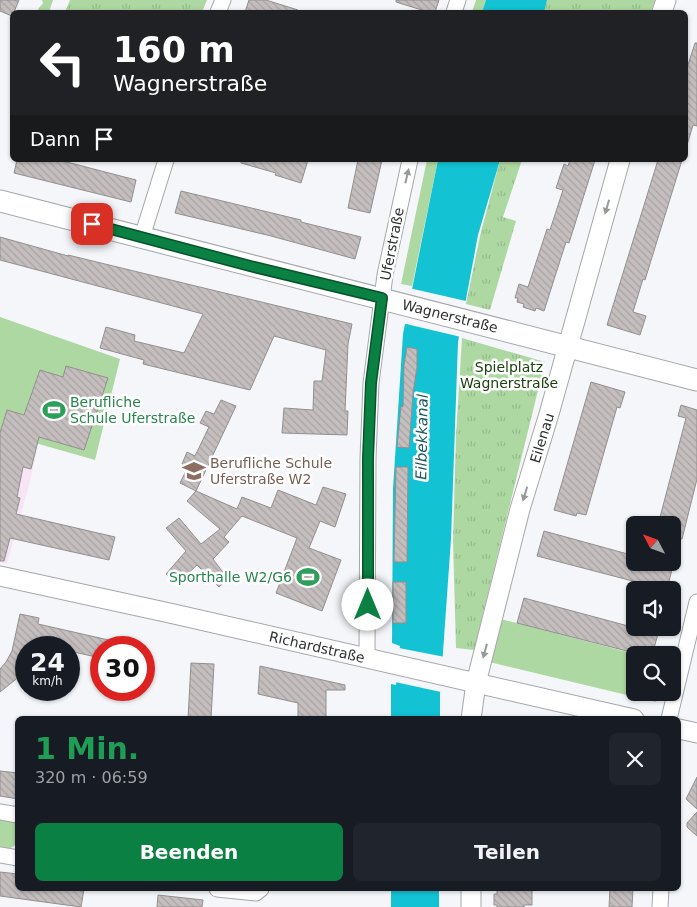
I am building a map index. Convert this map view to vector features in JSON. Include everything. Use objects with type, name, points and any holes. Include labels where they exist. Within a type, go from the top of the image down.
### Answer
[{"type":"main road","name":"Wagnerstraße","points":[[0,201],[697,380]]},
{"type":"street","points":[[142,237],[165,162]]},
{"type":"street","name":"Uferstraße","points":[[367,658],[368,458],[371,383],[392,301],[394,231],[410,162]]},
{"type":"street","name":"Eilenau","points":[[471,716],[476,683],[520,509],[619,162]]},
{"type":"street","name":"Richardstraße","points":[[0,576],[621,716]]},
{"type":"street","points":[[670,716],[697,602]]},
{"type":"street","points":[[681,729],[697,733]]},
{"type":"street","points":[[0,812],[15,814]]},
{"type":"street","points":[[0,855],[15,858]]},
{"type":"street","points":[[236,891],[256,893],[258,891]]},
{"type":"street","points":[[471,891],[471,907]]},
{"type":"street","points":[[660,907],[661,891]]},
{"type":"shaded area","points":[[0,433],[38,444],[30,482],[7,564],[0,562]]},
{"type":"green space","points":[[42,0],[53,0],[50,10],[38,10],[43,3]]},
{"type":"green space","points":[[70,0],[207,0],[203,10],[66,10]]},
{"type":"green space","points":[[476,0],[486,0],[483,10],[473,10]]},
{"type":"green space","points":[[547,0],[655,0],[652,10],[544,10]]},
{"type":"green space","points":[[427,162],[438,162],[412,286],[401,284]]},
{"type":"green space","points":[[499,162],[521,162],[503,217],[516,221],[490,310],[466,304],[480,236]]},
{"type":"green space","name":"Berufliche Schule Uferstraße","points":[[0,317],[120,359],[95,460],[0,433]]},
{"type":"green space","name":"Spielplatz Wagnerstraße","points":[[462,338],[545,362],[474,650],[456,648],[453,541],[456,436]]},
{"type":"green space","points":[[497,618],[626,652],[626,695],[485,661]]},
{"type":"green space","points":[[0,818],[15,822],[15,845],[9,849],[0,847]]},
{"type":"water","points":[[486,0],[547,0],[544,10],[483,10]]},
{"type":"water","name":"Eilbekkanal","points":[[438,162],[499,162],[478,235],[458,342],[451,539],[440,716],[391,716],[391,684],[396,685],[400,646],[392,643],[393,489],[403,334]]},
{"type":"water","points":[[391,891],[439,891],[439,907],[391,907]]},
{"type":"pier","points":[[409,288],[466,301],[461,337],[402,323]]},
{"type":"pier","points":[[399,648],[445,657],[441,692],[395,682]]},
{"type":"building","points":[[0,0],[19,0],[15,10],[10,10],[10,15],[0,11]]},
{"type":"building","points":[[249,0],[266,0],[298,10],[246,10]]},
{"type":"building","points":[[396,0],[439,0],[436,10],[422,10],[396,2]]},
{"type":"building","points":[[695,43],[697,43],[697,126],[693,125],[688,142],[688,65]]},
{"type":"building","points":[[17,162],[67,162],[136,180],[131,202],[14,173]]},
{"type":"building","points":[[307,162],[301,183],[275,175],[276,173],[241,163]]},
{"type":"building","points":[[358,162],[382,162],[370,213],[348,208]]},
{"type":"building","points":[[569,162],[594,162],[569,243],[566,242],[544,311],[536,308],[535,311],[523,307],[524,304],[517,302],[518,298],[515,298],[519,284],[528,287],[547,229],[550,230],[563,190],[556,188],[564,164],[568,166]]},
{"type":"building","points":[[657,162],[681,162],[645,280],[643,279],[633,312],[646,316],[640,335],[607,325]]},
{"type":"building","points":[[181,191],[301,220],[301,222],[361,237],[355,259],[175,213]]},
{"type":"building","points":[[0,237],[68,256],[352,324],[348,344],[345,411],[348,411],[347,435],[282,433],[284,408],[313,410],[314,381],[322,381],[326,350],[274,336],[250,390],[143,364],[144,360],[100,348],[106,327],[135,335],[134,341],[184,353],[203,314],[0,260]]},
{"type":"building","points":[[407,347],[417,349],[409,448],[397,447],[401,406],[403,407],[404,365]]},
{"type":"building","points":[[66,366],[108,378],[84,450],[39,437],[31,469],[23,467],[17,497],[20,498],[16,514],[115,537],[109,560],[10,538],[4,561],[0,561],[0,433],[7,410],[24,415],[40,370],[63,377]]},
{"type":"building","points":[[591,382],[625,392],[620,408],[617,407],[586,515],[577,513],[576,516],[554,510]]},
{"type":"building","points":[[221,400],[236,406],[196,491],[180,483],[188,467],[182,464],[187,452],[195,456],[209,427],[200,423],[206,411],[214,414]]},
{"type":"building","points":[[681,405],[697,410],[697,479],[682,539],[681,516],[660,516],[686,418],[678,416]]},
{"type":"building","points":[[396,467],[408,467],[407,562],[394,562]]},
{"type":"building","points":[[323,487],[346,494],[335,527],[320,521],[309,548],[341,560],[322,611],[276,593],[297,538],[242,516],[224,537],[229,542],[213,559],[228,579],[219,587],[197,565],[178,583],[166,574],[186,551],[166,528],[179,518],[201,544],[220,529],[187,501],[196,491],[237,509],[242,497],[271,508],[278,490],[316,505]]},
{"type":"building","points":[[544,531],[626,554],[626,571],[672,571],[669,581],[633,581],[537,556]]},
{"type":"building","points":[[393,582],[406,582],[406,623],[393,623]]},
{"type":"building","points":[[524,598],[626,625],[626,636],[657,636],[655,646],[626,646],[626,651],[517,623]]},
{"type":"building","points":[[20,614],[39,618],[38,624],[91,636],[90,656],[80,653],[80,636],[15,636]]},
{"type":"building","points":[[15,637],[15,680],[0,692],[0,669],[12,651]]},
{"type":"building","points":[[191,663],[214,664],[211,716],[188,716]]},
{"type":"building","points":[[260,666],[345,685],[345,690],[326,690],[326,716],[298,716],[298,703],[258,694]]},
{"type":"building","points":[[0,771],[15,773],[15,798],[0,796]]},
{"type":"building","points":[[697,777],[697,809],[686,799]]},
{"type":"building","points":[[697,812],[697,836],[687,827],[687,823]]},
{"type":"building","points":[[0,872],[15,874],[15,891],[84,891],[81,907],[0,896]]},
{"type":"building","points":[[497,891],[532,891],[532,905],[524,905],[524,907],[497,907],[497,905],[494,905],[494,894],[497,894]]},
{"type":"building","points":[[610,891],[633,891],[632,907],[609,907]]},
{"type":"building","points":[[158,895],[203,900],[202,907],[157,907]]},
{"type":"place","name":"Berufliche Schule Uferstraße","points":[[54,410]]},
{"type":"place","name":"Berufliche Schule Uferstraße W2","points":[[194,471]]},
{"type":"place","name":"Sporthalle W2/G6","points":[[308,577]]},
{"type":"route","points":[[92,224],[250,266],[382,298],[371,383],[368,458],[368,605]]}]
